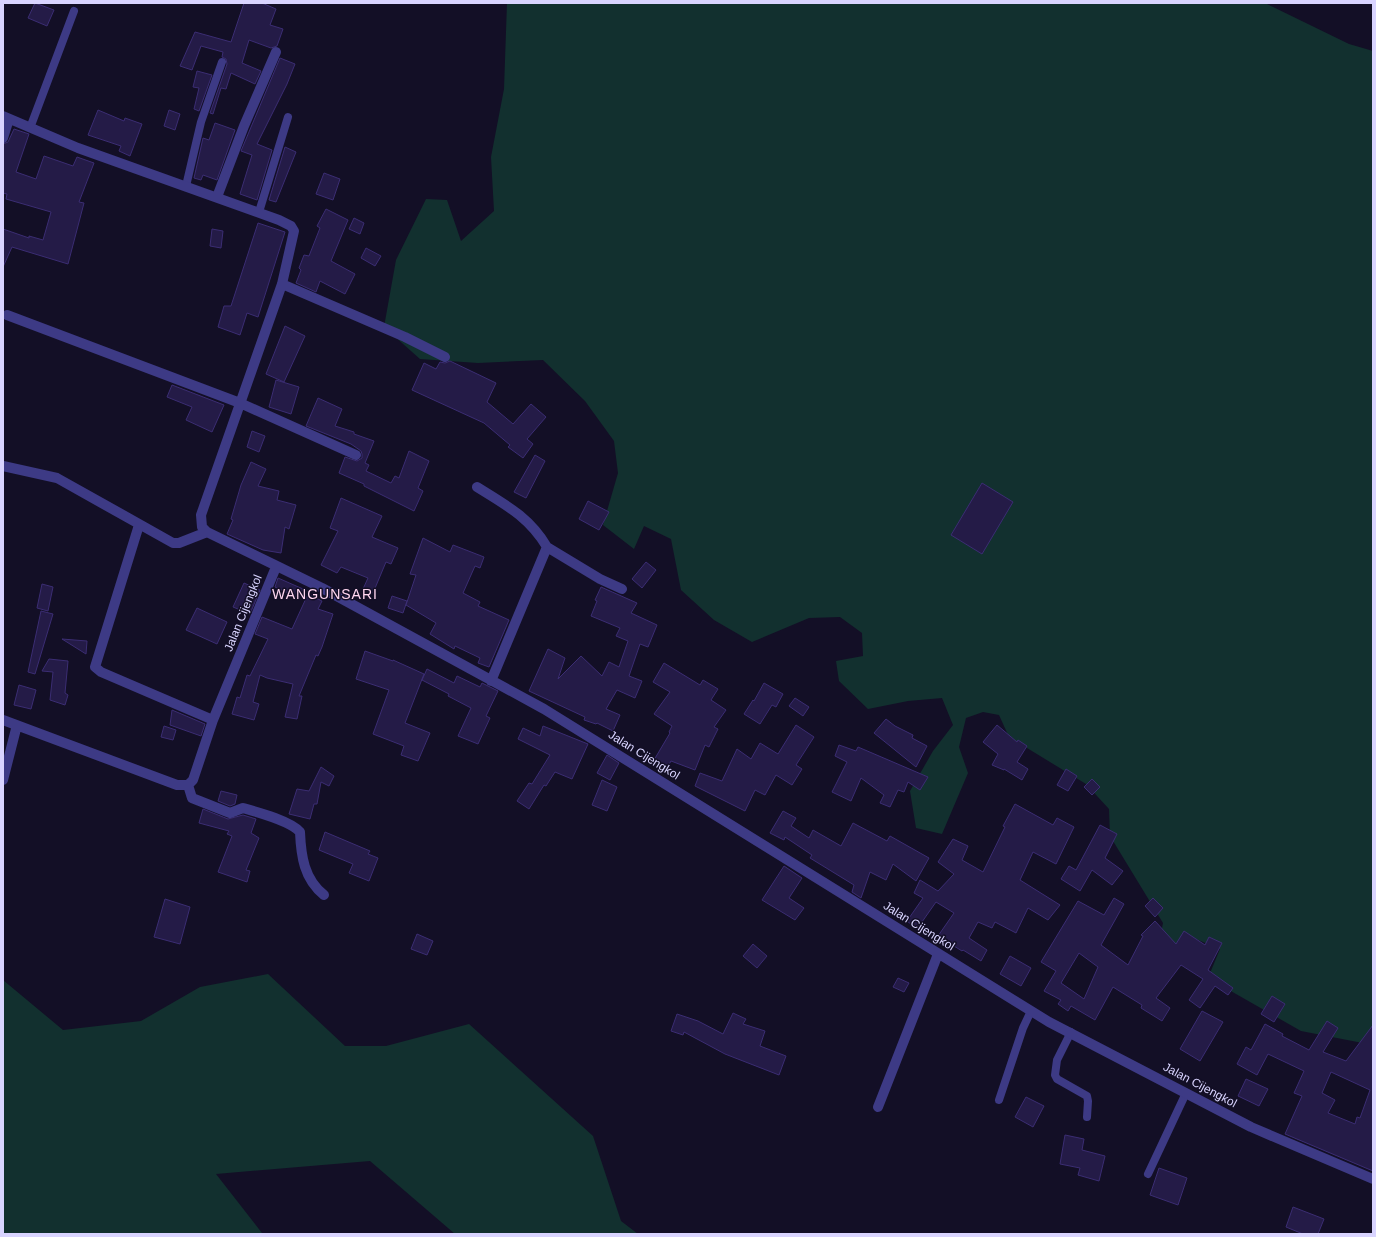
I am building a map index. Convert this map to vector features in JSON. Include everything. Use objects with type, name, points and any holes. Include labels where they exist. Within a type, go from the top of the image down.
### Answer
[{"type":"street","points":[[217,197],[244,126],[276,52]]},
{"type":"street","points":[[3,138],[6,118],[78,148],[259,212],[286,223],[294,231],[282,284],[201,515],[202,526],[207,532],[276,567]]},
{"type":"street","points":[[282,284],[405,337],[445,357]]},
{"type":"street","points":[[7,315],[240,403],[356,455]]},
{"type":"street","points":[[3,466],[57,478],[173,543],[179,543],[207,532]]},
{"type":"street","points":[[477,488],[524,517],[537,530],[548,547],[600,579],[622,589]]},
{"type":"street","points":[[139,525],[95,667],[101,672],[213,720]]},
{"type":"street","points":[[491,681],[548,547]]},
{"type":"street","name":"Jalan Cijengkol","points":[[188,785],[193,780],[213,720],[276,567],[322,588],[544,709],[1031,1011],[1251,1127],[1373,1178]]},
{"type":"street","points":[[3,720],[177,785],[188,785],[192,798],[230,813],[243,808],[283,822],[300,832],[305,872],[317,890],[324,895]]},
{"type":"street","points":[[3,780],[17,725]]},
{"type":"street","points":[[878,1107],[938,954]]},
{"type":"lane","points":[[30,128],[74,10]]},
{"type":"lane","points":[[186,186],[201,122],[222,62]]},
{"type":"lane","points":[[259,212],[288,116]]},
{"type":"lane","points":[[999,1100],[1023,1028],[1031,1011]]},
{"type":"lane","points":[[1071,1032],[1057,1060],[1055,1075],[1057,1079],[1087,1096],[1087,1117]]},
{"type":"lane","points":[[1148,1174],[1186,1092]]},
{"type":"green space","points":[[507,3],[1265,3],[1349,44],[1373,51],[1373,1045],[1301,1031],[1208,978],[1220,949],[1191,937],[1172,955],[1158,948],[1163,923],[1110,836],[1109,809],[1086,784],[1009,737],[999,715],[983,712],[966,718],[959,747],[968,773],[942,834],[916,828],[910,791],[933,751],[953,725],[942,698],[908,701],[868,709],[839,681],[836,661],[863,656],[862,633],[840,617],[809,618],[752,642],[714,620],[681,590],[671,539],[644,526],[634,549],[603,525],[618,473],[614,441],[585,401],[543,360],[478,363],[420,359],[384,327],[396,260],[426,199],[447,200],[461,241],[494,211],[491,157],[504,89]]},
{"type":"green space","points":[[268,974],[345,1046],[386,1046],[469,1024],[593,1136],[621,1221],[638,1234],[455,1234],[370,1161],[216,1174],[262,1233],[266,1234],[3,1234],[3,980],[63,1030],[141,1021],[200,987]]},
{"type":"building","points":[[35,3],[54,10],[47,26],[28,18]]},
{"type":"building","points":[[244,3],[262,3],[276,9],[270,25],[283,29],[277,46],[271,48],[249,40],[242,63],[261,71],[255,84],[231,73],[226,89],[221,88],[213,114],[210,113],[227,64],[226,59],[222,57],[223,52],[201,46],[192,70],[180,66],[195,32],[231,42]]},
{"type":"building","points":[[280,58],[295,64],[287,84],[257,144],[272,150],[257,200],[240,194],[252,155],[241,151]]},
{"type":"building","points":[[197,71],[212,75],[199,111],[194,109],[199,88],[193,87]]},
{"type":"building","points":[[98,110],[124,121],[125,118],[142,124],[130,156],[119,151],[121,146],[88,135]]},
{"type":"building","points":[[169,110],[180,114],[175,130],[164,126]]},
{"type":"building","points":[[215,123],[235,130],[217,180],[203,175],[201,180],[194,178],[203,138],[209,140]]},
{"type":"building","points":[[14,129],[29,134],[16,172],[36,179],[44,156],[73,166],[77,157],[94,163],[79,202],[84,203],[68,264],[12,247],[3,267],[3,229],[29,238],[29,236],[43,240],[51,212],[6,199],[7,194],[3,193],[3,144],[8,142]]},
{"type":"building","points":[[285,147],[296,152],[276,202],[269,200]]},
{"type":"building","points":[[324,173],[340,179],[333,200],[316,194]]},
{"type":"building","points":[[326,209],[348,220],[331,261],[355,274],[345,294],[320,281],[316,292],[296,283],[301,270],[299,268],[304,255],[309,256],[320,228],[317,226]]},
{"type":"building","points":[[354,218],[364,223],[360,234],[349,229]]},
{"type":"building","points":[[258,223],[285,232],[258,317],[247,313],[240,335],[218,327],[224,306],[231,306]]},
{"type":"building","points":[[212,229],[223,231],[221,248],[210,246]]},
{"type":"building","points":[[366,248],[381,256],[375,266],[361,258]]},
{"type":"building","points":[[285,326],[305,336],[284,382],[266,374]]},
{"type":"building","points":[[450,361],[496,383],[487,402],[513,424],[531,404],[546,417],[527,439],[533,444],[523,458],[508,447],[510,445],[484,423],[412,390],[424,363],[436,369],[440,362],[445,363]]},
{"type":"building","points":[[276,380],[299,387],[291,414],[269,407]]},
{"type":"building","points":[[172,385],[224,405],[212,432],[186,420],[192,407],[167,397]]},
{"type":"building","points":[[318,398],[342,409],[335,426],[354,432],[354,434],[374,441],[365,463],[369,465],[366,471],[391,483],[395,476],[399,478],[409,451],[429,461],[418,488],[423,491],[414,511],[364,486],[364,484],[339,473],[345,457],[357,461],[362,458],[362,454],[361,451],[351,444],[306,426]]},
{"type":"building","points":[[252,431],[265,436],[259,452],[247,447]]},
{"type":"building","points":[[535,455],[545,461],[526,498],[514,492]]},
{"type":"building","points":[[251,462],[266,469],[258,486],[279,491],[277,500],[296,505],[289,529],[285,527],[281,553],[263,550],[227,534],[233,520],[231,519],[241,485]]},
{"type":"building","points":[[982,483],[1013,502],[982,554],[951,535]]},
{"type":"building","points":[[341,498],[382,516],[372,537],[398,548],[391,564],[386,562],[373,593],[363,589],[368,578],[341,567],[337,573],[321,565],[338,531],[330,528]]},
{"type":"building","points":[[588,501],[609,512],[599,530],[579,519]]},
{"type":"building","points":[[423,538],[450,552],[453,545],[484,557],[480,568],[475,566],[463,593],[480,602],[478,606],[509,620],[489,667],[478,663],[480,658],[455,646],[454,649],[430,634],[436,623],[406,605],[416,575],[410,574]]},
{"type":"building","points":[[646,562],[656,570],[642,588],[632,579]]},
{"type":"building","points":[[278,578],[303,589],[299,598],[275,587]]},
{"type":"building","points":[[244,583],[260,590],[250,614],[233,607]]},
{"type":"building","points":[[42,584],[53,587],[48,611],[37,608]]},
{"type":"building","points":[[601,587],[637,603],[631,613],[657,625],[648,647],[640,644],[629,676],[642,681],[635,698],[617,690],[606,709],[620,715],[613,731],[597,723],[584,720],[585,717],[529,691],[548,649],[565,658],[558,679],[581,656],[602,676],[609,662],[619,667],[628,641],[616,636],[620,628],[591,616],[597,601],[595,600]]},
{"type":"building","points":[[308,594],[322,601],[318,609],[333,614],[322,647],[318,656],[316,655],[299,696],[302,696],[297,719],[285,717],[293,684],[260,675],[253,702],[259,704],[254,720],[232,714],[237,697],[240,698],[247,675],[250,676],[268,639],[255,634],[262,617],[292,629]]},
{"type":"building","points":[[392,596],[407,601],[403,613],[388,608]]},
{"type":"building","points":[[197,608],[227,622],[217,644],[186,630]]},
{"type":"building","points":[[41,611],[53,614],[35,674],[28,672]]},
{"type":"building","points":[[62,639],[87,641],[86,654]]},
{"type":"building","points":[[365,651],[393,660],[424,674],[405,723],[430,733],[418,761],[401,755],[404,746],[373,734],[389,690],[356,679]]},
{"type":"building","points":[[49,659],[68,661],[65,693],[68,695],[65,705],[50,700],[53,672],[42,671]]},
{"type":"building","points":[[664,663],[700,685],[703,680],[718,689],[711,700],[726,710],[714,727],[718,729],[709,747],[705,745],[695,770],[671,761],[667,768],[654,760],[670,733],[669,732],[672,726],[654,714],[670,692],[653,682]]},
{"type":"building","points":[[427,669],[454,683],[457,676],[480,687],[482,683],[498,691],[486,716],[490,718],[478,744],[458,736],[471,708],[448,696],[449,694],[422,680]]},
{"type":"building","points":[[764,683],[783,694],[776,707],[772,705],[760,724],[744,714],[753,700],[754,701]]},
{"type":"building","points":[[19,685],[36,690],[31,709],[14,705]]},
{"type":"building","points":[[795,698],[809,707],[803,716],[789,706]]},
{"type":"building","points":[[172,710],[205,724],[201,736],[170,725]]},
{"type":"building","points":[[886,719],[895,726],[913,735],[912,738],[927,746],[916,767],[874,733]]},
{"type":"building","points":[[796,725],[814,737],[796,765],[802,769],[792,785],[776,775],[765,795],[755,790],[745,811],[695,786],[700,773],[722,781],[737,749],[751,759],[760,743],[778,754]]},
{"type":"building","points":[[997,725],[1017,742],[1018,740],[1027,746],[1017,762],[1028,769],[1022,780],[1004,769],[992,765],[998,754],[983,742]]},
{"type":"building","points":[[164,726],[176,730],[173,740],[161,737]]},
{"type":"building","points":[[543,726],[588,744],[572,779],[555,772],[546,786],[544,785],[529,809],[517,801],[529,783],[532,784],[550,755],[518,739],[523,728],[540,736]]},
{"type":"building","points":[[839,745],[856,751],[858,747],[928,777],[920,790],[908,782],[904,792],[898,790],[890,807],[880,803],[884,795],[861,778],[851,801],[832,792],[847,762],[835,756]]},
{"type":"building","points":[[607,755],[619,763],[610,780],[597,773]]},
{"type":"building","points":[[321,767],[334,776],[329,786],[321,782],[317,804],[314,804],[310,819],[289,814],[297,789],[309,791]]},
{"type":"building","points":[[1066,769],[1077,776],[1068,791],[1057,785]]},
{"type":"building","points":[[1092,779],[1100,787],[1092,795],[1084,787]]},
{"type":"building","points":[[602,780],[617,787],[607,811],[592,805]]},
{"type":"building","points":[[221,791],[237,795],[235,804],[230,806],[218,801]]},
{"type":"building","points":[[1015,804],[1053,825],[1057,818],[1074,827],[1056,864],[1033,852],[1020,880],[1060,905],[1048,920],[1028,908],[1016,933],[995,922],[992,928],[978,922],[969,938],[987,950],[981,961],[938,936],[954,913],[936,902],[917,929],[907,921],[923,898],[914,893],[920,880],[938,891],[954,874],[938,862],[953,839],[968,846],[962,860],[983,872],[1005,827],[1003,826]]},
{"type":"building","points":[[203,809],[228,819],[243,815],[256,819],[251,833],[259,838],[246,870],[250,871],[247,882],[218,872],[232,836],[227,834],[229,831],[199,823]]},
{"type":"building","points":[[783,811],[796,818],[791,826],[809,838],[813,830],[841,846],[853,823],[887,841],[890,836],[929,858],[916,881],[893,864],[886,880],[870,872],[861,898],[852,892],[854,885],[810,858],[812,855],[785,837],[784,840],[770,833]]},
{"type":"building","points":[[1100,825],[1117,834],[1105,858],[1123,871],[1112,885],[1092,870],[1080,891],[1061,879],[1069,866],[1076,870]]},
{"type":"building","points":[[325,832],[370,851],[368,854],[378,858],[369,881],[349,873],[353,864],[319,850]]},
{"type":"building","points":[[784,866],[802,878],[789,898],[804,908],[795,920],[762,900]]},
{"type":"building","points":[[1114,898],[1124,904],[1101,945],[1128,965],[1143,936],[1141,935],[1155,921],[1176,944],[1184,931],[1205,945],[1209,937],[1222,943],[1208,970],[1233,988],[1228,995],[1215,986],[1200,1008],[1189,1000],[1203,979],[1181,965],[1156,998],[1170,1008],[1162,1021],[1141,1008],[1142,1005],[1113,987],[1095,1020],[1071,1006],[1068,1011],[1058,1004],[1061,1000],[1044,991],[1056,971],[1041,962],[1078,901],[1104,915]],"holes":[[[1079,953],[1098,967],[1084,999],[1061,983]]]},
{"type":"building","points":[[1153,898],[1163,908],[1155,917],[1145,906]]},
{"type":"building","points":[[165,899],[190,907],[180,944],[154,937]]},
{"type":"building","points":[[417,934],[433,941],[427,955],[411,949]]},
{"type":"building","points":[[753,944],[767,956],[757,968],[743,956]]},
{"type":"building","points":[[1010,956],[1031,968],[1021,986],[1000,974]]},
{"type":"building","points":[[898,978],[909,983],[904,992],[893,987]]},
{"type":"building","points":[[1272,996],[1285,1004],[1274,1022],[1261,1014]]},
{"type":"building","points":[[1202,1011],[1223,1022],[1200,1061],[1180,1049]]},
{"type":"building","points":[[733,1013],[746,1019],[743,1024],[765,1031],[760,1046],[786,1056],[779,1075],[725,1054],[684,1032],[683,1035],[671,1031],[677,1014],[698,1021],[723,1034]]},
{"type":"building","points":[[1327,1021],[1338,1028],[1323,1052],[1346,1061],[1373,1025],[1373,1171],[1285,1134],[1302,1096],[1294,1093],[1304,1071],[1268,1054],[1257,1075],[1237,1064],[1246,1047],[1251,1050],[1265,1024],[1283,1034],[1282,1036],[1309,1050]],"holes":[[[1331,1072],[1370,1090],[1360,1118],[1357,1117],[1355,1124],[1328,1113],[1335,1100],[1322,1093]]]},
{"type":"building","points":[[1246,1079],[1268,1089],[1259,1106],[1238,1096]]},
{"type":"building","points":[[1026,1097],[1044,1106],[1033,1127],[1015,1117]]},
{"type":"building","points":[[1065,1135],[1084,1139],[1082,1150],[1105,1156],[1099,1181],[1078,1175],[1080,1168],[1060,1164]]},
{"type":"building","points":[[1159,1168],[1187,1178],[1178,1205],[1150,1195]]},
{"type":"building","points":[[1293,1207],[1324,1219],[1318,1234],[1303,1234],[1286,1227]]},
{"type":"district","name":"WANGUNSARI","points":[[325,594]]}]
